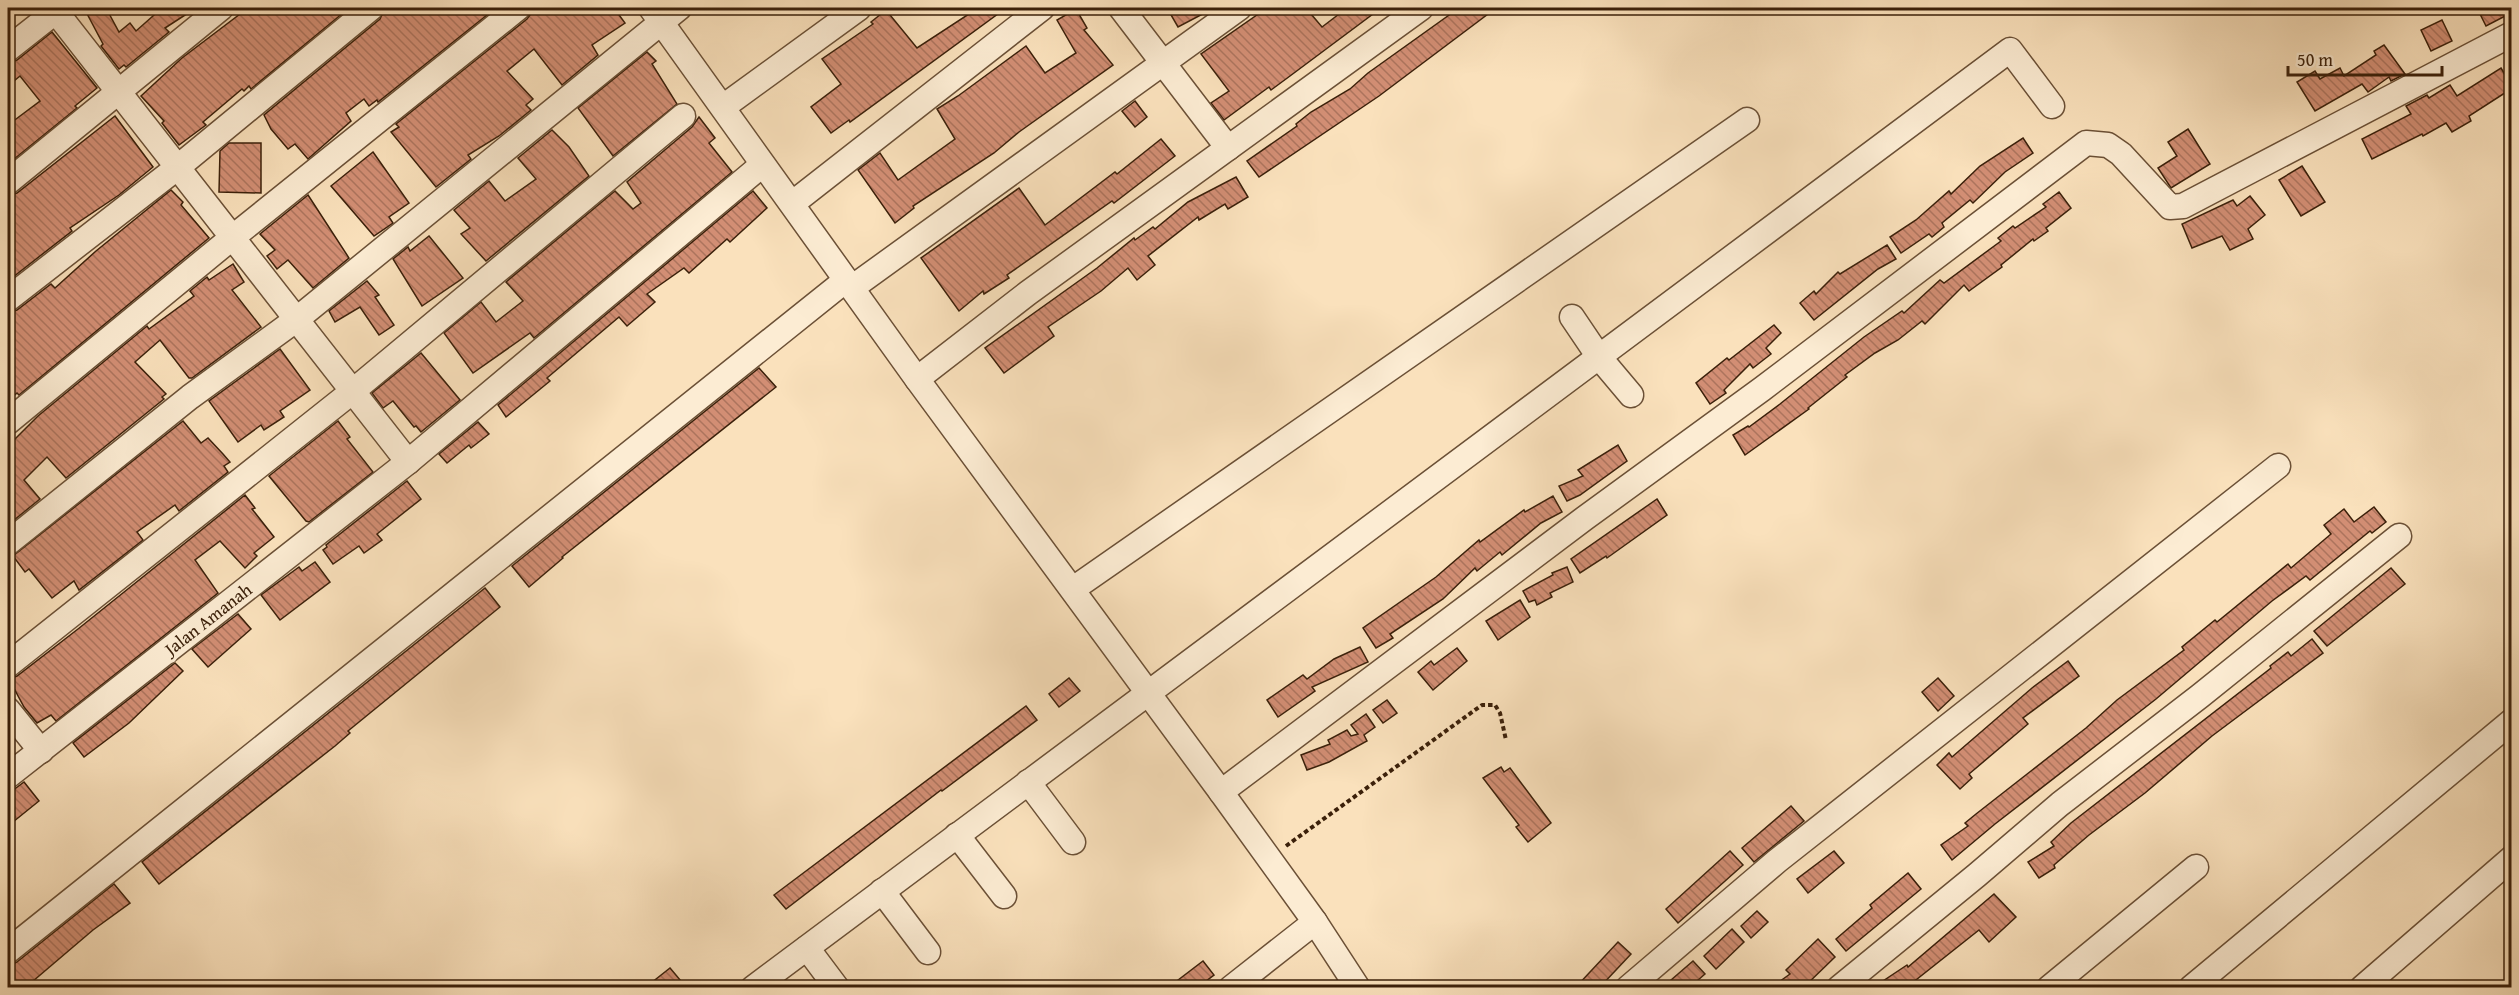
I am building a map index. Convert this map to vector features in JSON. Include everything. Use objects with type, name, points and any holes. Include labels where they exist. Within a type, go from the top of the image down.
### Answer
[{"type":"street","points":[[8,182],[221,8]]},
{"type":"street","points":[[8,299],[178,167],[371,8]]},
{"type":"street","points":[[8,422],[233,237],[518,8]]},
{"type":"street","points":[[723,107],[859,8]]},
{"type":"street","points":[[793,203],[1042,8]]},
{"type":"street","points":[[1121,8],[1228,148]]},
{"type":"street","points":[[8,951],[850,283],[1239,8]]},
{"type":"street","points":[[917,379],[1028,293],[1420,8]]},
{"type":"street","points":[[8,49],[56,9],[408,462]]},
{"type":"street","points":[[8,543],[190,397],[297,319],[664,12],[762,165],[793,203],[917,379],[1269,858],[1358,987]]},
{"type":"street","points":[[1221,792],[1566,532],[1762,389],[2086,143],[2108,145],[2121,154],[2170,207],[2183,206],[2511,34]]},
{"type":"street","points":[[753,987],[2010,50],[2052,106]]},
{"type":"street","points":[[8,665],[353,391],[683,116]]},
{"type":"street","points":[[1073,589],[1747,120]]},
{"type":"street","name":"Jalan Amanah","points":[[8,776],[408,462],[762,165]]},
{"type":"street","points":[[1572,317],[1599,357],[1631,395]]},
{"type":"street","points":[[1628,987],[1777,861],[2278,466]]},
{"type":"street","points":[[1839,987],[2060,804],[2200,696],[2399,536]]},
{"type":"street","points":[[8,710],[40,751]]},
{"type":"street","points":[[2191,987],[2511,721]]},
{"type":"street","points":[[1028,782],[1073,842]]},
{"type":"street","points":[[957,835],[1004,896]]},
{"type":"street","points":[[2362,987],[2511,858]]},
{"type":"street","points":[[2049,987],[2196,867]]},
{"type":"street","points":[[882,891],[928,952]]},
{"type":"street","points":[[1231,987],[1315,922]]},
{"type":"street","points":[[807,948],[837,987]]},
{"type":"path","points":[[1269,858],[1482,705],[1495,705],[1500,713],[1506,740]]},
{"type":"building","points":[[84,8],[106,8],[119,32],[130,23],[136,31],[162,8],[196,8],[165,28],[169,32],[126,67],[124,65],[119,69],[101,46],[103,44]]},
{"type":"building","points":[[248,8],[338,8],[343,13],[251,89],[249,86],[244,91],[242,89],[203,122],[206,125],[179,145],[162,123],[164,121],[141,96],[182,58]]},
{"type":"building","points":[[385,8],[488,8],[492,11],[378,102],[377,100],[369,106],[364,99],[346,113],[351,121],[308,159],[295,144],[288,149],[271,129],[264,115],[380,19]]},
{"type":"building","points":[[535,8],[614,8],[625,23],[592,45],[598,55],[562,85],[534,49],[507,71],[533,99],[526,105],[531,110],[499,136],[468,155],[471,159],[436,187],[391,132],[399,127],[396,124],[527,19]]},
{"type":"building","points":[[978,8],[1006,8],[850,122],[849,120],[831,133],[811,107],[841,84],[822,59],[873,24],[871,22],[886,10],[917,48]]},
{"type":"building","points":[[1167,8],[1214,8],[1178,27]]},
{"type":"building","points":[[1267,8],[1306,8],[1322,27],[1347,8],[1381,8],[1271,90],[1269,87],[1224,120],[1211,103],[1229,91],[1201,54]]},
{"type":"building","points":[[1459,8],[1496,8],[1379,96],[1259,177],[1247,161],[1297,126],[1296,124],[1311,112],[1350,89],[1368,73]]},
{"type":"building","points":[[2477,8],[2511,8],[2511,13],[2486,26]]},
{"type":"building","points":[[1076,9],[1087,28],[1084,30],[1113,65],[1019,132],[994,153],[913,206],[914,208],[895,223],[858,170],[880,153],[898,180],[955,139],[937,109],[1026,46],[1045,73],[1076,53],[1057,20]]},
{"type":"building","points":[[2442,20],[2452,41],[2431,51],[2421,30]]},
{"type":"building","points":[[52,32],[97,88],[75,106],[77,108],[8,164],[8,125],[40,101],[20,76],[8,86],[8,63],[17,60]]},
{"type":"building","points":[[2384,45],[2405,74],[2391,81],[2389,77],[2368,92],[2362,84],[2315,111],[2297,82],[2315,71],[2320,79],[2340,68],[2344,76],[2376,55],[2374,51]]},
{"type":"building","points":[[647,52],[656,61],[652,64],[677,104],[613,156],[578,108]]},
{"type":"building","points":[[2501,68],[2511,89],[2469,116],[2471,121],[2452,132],[2446,123],[2372,159],[2362,139],[2411,114],[2406,106],[2427,95],[2429,98],[2450,85],[2457,96]]},
{"type":"building","points":[[1135,101],[1147,117],[1135,127],[1122,111]]},
{"type":"building","points":[[115,116],[153,167],[119,195],[70,228],[72,231],[8,281],[8,196],[17,193]]},
{"type":"building","points":[[699,117],[715,138],[709,143],[732,172],[534,338],[530,333],[473,373],[444,333],[481,302],[496,322],[523,301],[506,282],[615,191],[633,209],[641,203],[627,182],[692,127]]},
{"type":"building","points":[[2188,129],[2210,164],[2171,188],[2158,168],[2177,156],[2168,142]]},
{"type":"building","points":[[552,130],[569,147],[589,176],[486,261],[461,234],[470,228],[454,210],[489,181],[505,201],[536,179],[518,158]]},
{"type":"building","points":[[2023,138],[2033,153],[2005,172],[1973,203],[1970,200],[1942,223],[1944,227],[1932,237],[1929,234],[1901,253],[1890,237],[1916,220],[1949,191],[1951,194],[1980,166]]},
{"type":"building","points":[[1161,139],[1175,156],[1114,203],[1112,201],[1007,275],[1009,278],[984,294],[983,291],[959,311],[921,258],[1019,188],[1045,225],[1115,172],[1117,174]]},
{"type":"building","points":[[229,143],[261,143],[261,193],[219,192],[220,151]]},
{"type":"building","points":[[373,152],[409,203],[389,217],[393,223],[374,236],[331,186]]},
{"type":"building","points":[[2302,166],[2325,202],[2301,216],[2279,180]]},
{"type":"building","points":[[1236,177],[1248,197],[1228,209],[1225,204],[1199,220],[1198,217],[1148,256],[1155,265],[1137,280],[1128,268],[1101,291],[1048,327],[1054,336],[1004,373],[985,348],[1097,268],[1134,238],[1135,240],[1153,227],[1155,229],[1188,202]]},
{"type":"building","points":[[171,190],[183,202],[181,205],[209,238],[19,395],[17,393],[8,401],[8,313],[17,310],[51,284],[55,288],[96,251]]},
{"type":"building","points":[[753,191],[767,208],[730,242],[727,239],[689,273],[684,268],[647,294],[655,302],[627,326],[619,317],[547,378],[550,381],[506,417],[498,405]]},
{"type":"building","points":[[2059,192],[2071,208],[2046,228],[2048,231],[2034,241],[2033,239],[2001,265],[2002,267],[1969,291],[1964,285],[1925,324],[1922,321],[1898,340],[1875,353],[1845,375],[1847,377],[1809,409],[1745,455],[1733,435],[1749,427],[1780,404],[1864,337],[1902,311],[1904,313],[1940,280],[1944,283],[2001,241],[1998,238],[2013,226],[2015,228],[2046,207],[2043,204]]},
{"type":"building","points":[[308,195],[349,258],[313,288],[288,260],[277,269],[267,256],[275,250],[260,234]]},
{"type":"building","points":[[2250,196],[2265,215],[2248,229],[2253,239],[2230,250],[2222,236],[2192,248],[2182,224],[2233,200],[2237,206]]},
{"type":"building","points":[[429,236],[463,278],[422,306],[393,259],[408,247],[410,251]]},
{"type":"building","points":[[1887,245],[1896,259],[1878,269],[1814,320],[1800,303],[1814,291],[1816,294],[1838,272],[1840,274]]},
{"type":"building","points":[[233,264],[244,282],[232,290],[261,327],[192,378],[189,378],[160,340],[135,362],[166,394],[162,397],[164,399],[66,478],[47,457],[24,480],[40,499],[8,525],[8,446],[38,416],[147,326],[149,329],[194,296],[190,291],[207,277],[209,280]]},
{"type":"building","points":[[367,281],[379,295],[375,297],[394,325],[379,335],[360,307],[335,322],[329,311]]},
{"type":"building","points":[[1774,325],[1781,333],[1766,348],[1771,354],[1753,368],[1750,364],[1724,390],[1726,393],[1710,404],[1696,383]]},
{"type":"building","points":[[280,349],[310,390],[280,411],[284,417],[264,430],[261,425],[238,442],[209,401]]},
{"type":"building","points":[[421,353],[460,400],[421,432],[416,426],[414,427],[393,401],[383,408],[372,393]]},
{"type":"building","points":[[759,368],[776,387],[562,557],[529,587],[512,566]]},
{"type":"building","points":[[183,421],[201,443],[208,438],[223,454],[230,462],[224,466],[228,472],[179,511],[175,505],[137,532],[143,540],[79,590],[74,581],[52,598],[29,569],[25,572],[13,556]]},
{"type":"building","points":[[338,421],[350,437],[347,439],[373,472],[309,522],[269,476]]},
{"type":"building","points":[[478,422],[489,434],[471,448],[469,445],[447,463],[439,454]]},
{"type":"building","points":[[1618,445],[1627,461],[1580,495],[1567,501],[1559,486],[1583,476],[1578,470]]},
{"type":"building","points":[[407,481],[421,499],[377,534],[382,540],[364,553],[359,546],[333,564],[323,550],[327,547],[326,545]]},
{"type":"building","points":[[245,495],[255,508],[252,509],[274,537],[254,553],[257,556],[245,568],[220,541],[195,560],[218,593],[56,721],[51,715],[37,723],[24,707],[9,679],[17,676],[78,629]]},
{"type":"building","points":[[1553,496],[1562,512],[1541,523],[1502,555],[1500,552],[1477,571],[1475,568],[1443,599],[1390,634],[1393,638],[1376,648],[1363,628],[1436,577],[1479,540],[1480,542],[1524,510],[1525,512]]},
{"type":"building","points":[[1657,499],[1667,515],[1607,558],[1606,556],[1580,573],[1571,559]]},
{"type":"building","points":[[2374,507],[2386,522],[2372,533],[2370,531],[2310,580],[2306,576],[2272,601],[2156,699],[1952,860],[1941,845],[1968,826],[1965,823],[2086,728],[2117,700],[2184,650],[2182,647],[2215,620],[2217,622],[2288,564],[2291,568],[2331,534],[2324,525],[2344,509],[2354,522]]},
{"type":"building","points":[[315,562],[330,582],[280,620],[261,595],[299,567],[302,571]]},
{"type":"building","points":[[1567,567],[1573,582],[1550,593],[1552,597],[1537,605],[1535,600],[1529,602],[1523,591],[1553,575],[1552,573]]},
{"type":"building","points":[[2391,568],[2405,584],[2327,646],[2314,631]]},
{"type":"building","points":[[485,588],[500,607],[348,731],[350,733],[335,746],[159,884],[142,862]]},
{"type":"building","points":[[1520,600],[1530,617],[1498,640],[1486,621]]},
{"type":"building","points":[[238,614],[251,629],[208,667],[192,649]]},
{"type":"building","points":[[2312,639],[2323,653],[2212,736],[2145,793],[2089,835],[2054,865],[2055,868],[2039,878],[2028,862],[2054,846],[2051,842],[2071,823],[2271,668],[2270,666],[2288,652],[2291,656]]},
{"type":"building","points":[[1360,647],[1368,662],[1312,687],[1315,691],[1278,717],[1267,700],[1303,675],[1307,679],[1334,659]]},
{"type":"building","points":[[1457,648],[1467,661],[1433,690],[1418,672],[1431,661],[1434,665]]},
{"type":"building","points":[[2068,661],[2079,676],[2023,718],[2028,724],[1969,774],[1972,778],[1960,789],[1937,765],[1949,753],[1952,757],[2032,688]]},
{"type":"building","points":[[175,663],[183,671],[129,723],[84,757],[73,743]]},
{"type":"building","points":[[1069,678],[1080,691],[1059,707],[1049,694]]},
{"type":"building","points":[[1938,678],[1954,696],[1938,711],[1922,692]]},
{"type":"building","points":[[1387,700],[1397,713],[1383,723],[1373,710]]},
{"type":"building","points":[[1026,706],[1037,720],[941,790],[786,909],[774,895]]},
{"type":"building","points":[[1366,714],[1375,727],[1364,735],[1367,741],[1329,762],[1307,770],[1301,755],[1330,744],[1328,740],[1347,730],[1351,736],[1358,734],[1351,725]]},
{"type":"building","points":[[1501,767],[1504,772],[1510,768],[1551,823],[1528,842],[1516,827],[1519,825],[1483,778]]},
{"type":"building","points":[[24,782],[39,801],[8,826],[8,794]]},
{"type":"building","points":[[1791,806],[1804,821],[1754,862],[1742,848]]},
{"type":"building","points":[[1730,851],[1743,865],[1678,923],[1666,909]]},
{"type":"building","points":[[1834,851],[1844,863],[1808,893],[1797,879]]},
{"type":"building","points":[[1908,873],[1921,889],[1846,951],[1836,939],[1872,908],[1870,905]]},
{"type":"building","points":[[114,884],[130,903],[93,930],[26,987],[12,987],[8,982],[8,967]]},
{"type":"building","points":[[1994,894],[2016,917],[1989,942],[1979,930],[1907,987],[1874,987],[1907,965],[1908,967]]},
{"type":"building","points":[[1757,911],[1768,922],[1751,938],[1741,926]]},
{"type":"building","points":[[1732,929],[1744,942],[1716,969],[1704,956]]},
{"type":"building","points":[[1818,939],[1835,957],[1804,987],[1772,987],[1790,974],[1786,970]]},
{"type":"building","points":[[1618,942],[1631,954],[1600,987],[1576,987]]},
{"type":"building","points":[[1203,961],[1214,975],[1198,987],[1169,987]]},
{"type":"building","points":[[1693,961],[1705,974],[1690,987],[1663,987]]},
{"type":"building","points":[[670,968],[686,987],[646,987]]}]
